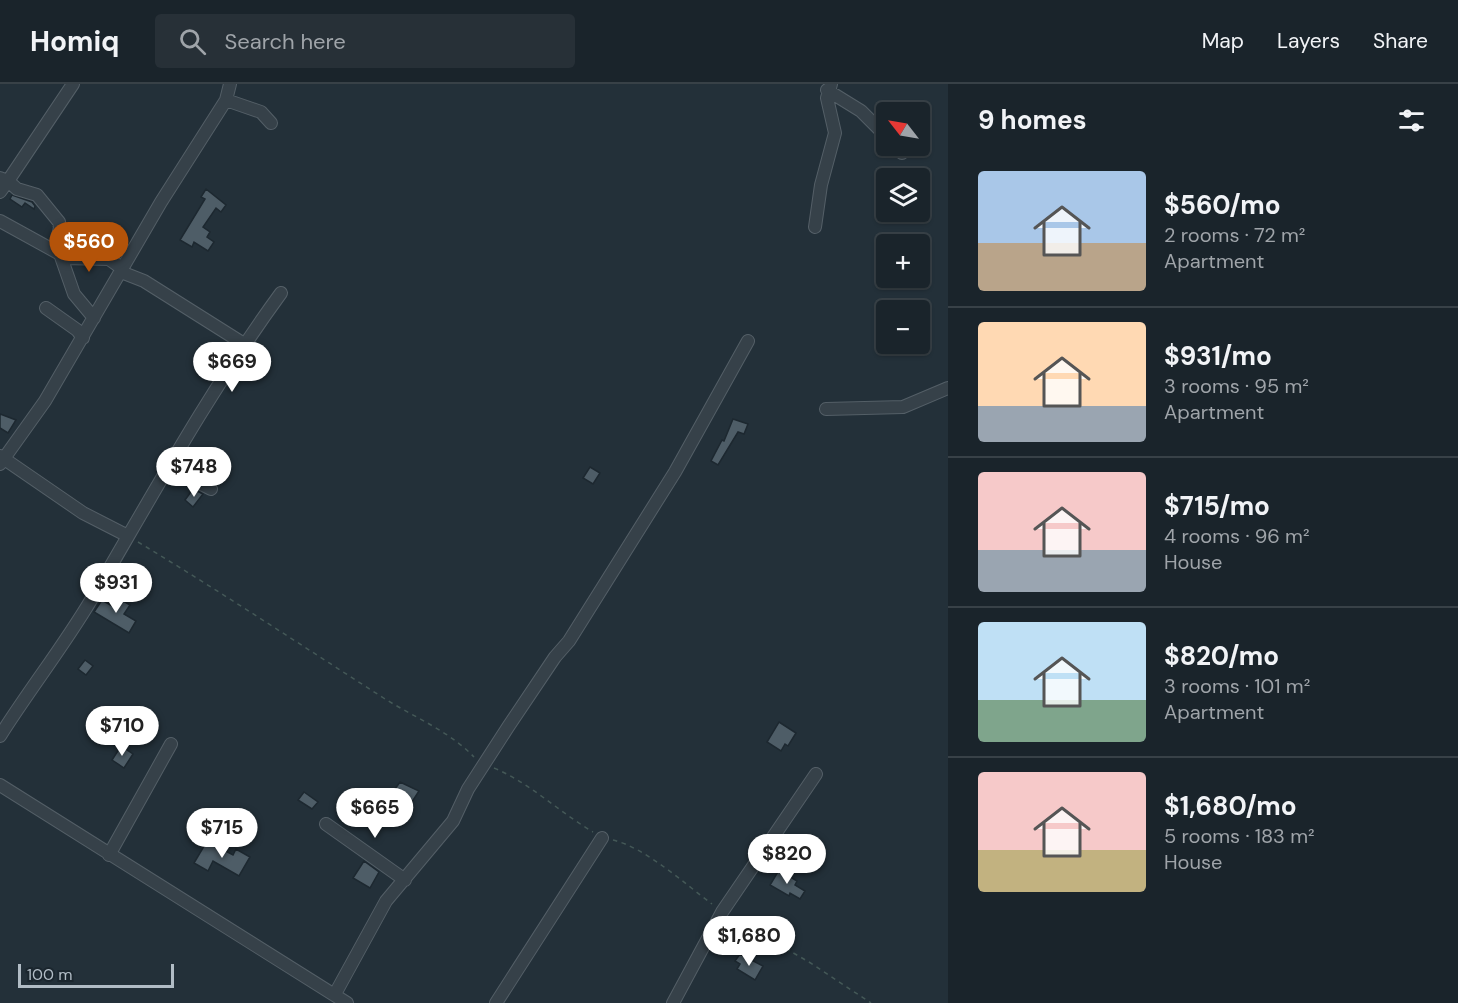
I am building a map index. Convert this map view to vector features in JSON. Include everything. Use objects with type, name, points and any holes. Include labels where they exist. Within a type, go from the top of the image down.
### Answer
[{"type":"street","points":[[73,84],[3,184],[38,195],[59,222],[58,254],[74,294],[94,318]]},
{"type":"street","points":[[126,536],[83,513],[2,460],[45,401],[161,202],[226,100],[230,84]]},
{"type":"street","points":[[829,87],[861,111],[876,126]]},
{"type":"street","points":[[815,227],[820,185],[835,134],[829,87]]},
{"type":"street","points":[[226,100],[261,112],[271,123]]},
{"type":"street","points":[[0,221],[58,254],[109,259],[122,271],[144,281],[244,344]]},
{"type":"street","points":[[76,237],[95,258]]},
{"type":"street","points":[[0,736],[90,601],[126,536],[244,344],[281,293]]},
{"type":"street","points":[[46,308],[77,330],[82,338]]},
{"type":"street","points":[[335,994],[380,910],[453,821],[468,789],[555,657],[569,641],[675,472],[748,341]]},
{"type":"street","points":[[826,409],[903,407],[948,388]]},
{"type":"street","points":[[168,467],[211,489]]},
{"type":"street","points":[[109,855],[171,744]]},
{"type":"street","points":[[673,1003],[722,912],[816,774]]},
{"type":"street","points":[[0,785],[347,1003]]},
{"type":"street","points":[[326,824],[405,880]]},
{"type":"street","points":[[496,1003],[602,838]]},
{"type":"path","points":[[126,536],[204,582],[415,718],[458,740],[485,765],[506,773],[602,838],[623,843],[647,857],[722,912],[809,962],[871,1003]]},
{"type":"building","points":[[206,189],[226,205],[221,212],[216,208],[203,227],[210,232],[207,237],[214,242],[208,251],[194,242],[192,247],[180,240],[205,199],[201,197]]},
{"type":"building","points":[[12,195],[32,202],[34,209],[25,203],[22,207],[10,199]]},
{"type":"building","points":[[0,414],[16,420],[8,433],[0,428]]},
{"type":"building","points":[[733,419],[748,424],[744,434],[738,432],[718,465],[711,461],[722,440],[724,441]]},
{"type":"building","points":[[590,467],[600,473],[593,484],[583,478]]},
{"type":"building","points":[[193,489],[203,494],[193,507],[185,500]]},
{"type":"building","points":[[117,597],[130,605],[124,614],[136,621],[129,633],[94,612],[102,600],[112,606]]},
{"type":"building","points":[[85,660],[93,666],[86,675],[78,669]]},
{"type":"building","points":[[779,722],[796,733],[788,746],[785,744],[781,751],[767,742]]},
{"type":"building","points":[[147,724],[156,731],[150,740],[141,733]]},
{"type":"building","points":[[121,746],[133,754],[124,768],[112,760]]},
{"type":"building","points":[[400,782],[419,791],[410,805],[401,799],[404,794],[395,789]]},
{"type":"building","points":[[304,792],[318,802],[312,809],[298,800]]},
{"type":"building","points":[[207,841],[233,855],[236,849],[250,857],[239,876],[213,861],[208,871],[194,863]]},
{"type":"building","points":[[364,861],[379,872],[370,888],[353,878]]},
{"type":"building","points":[[779,870],[797,881],[795,885],[805,891],[800,899],[790,893],[789,896],[770,885]]},
{"type":"building","points":[[740,954],[763,966],[755,980],[737,969],[740,964],[735,961]]}]
